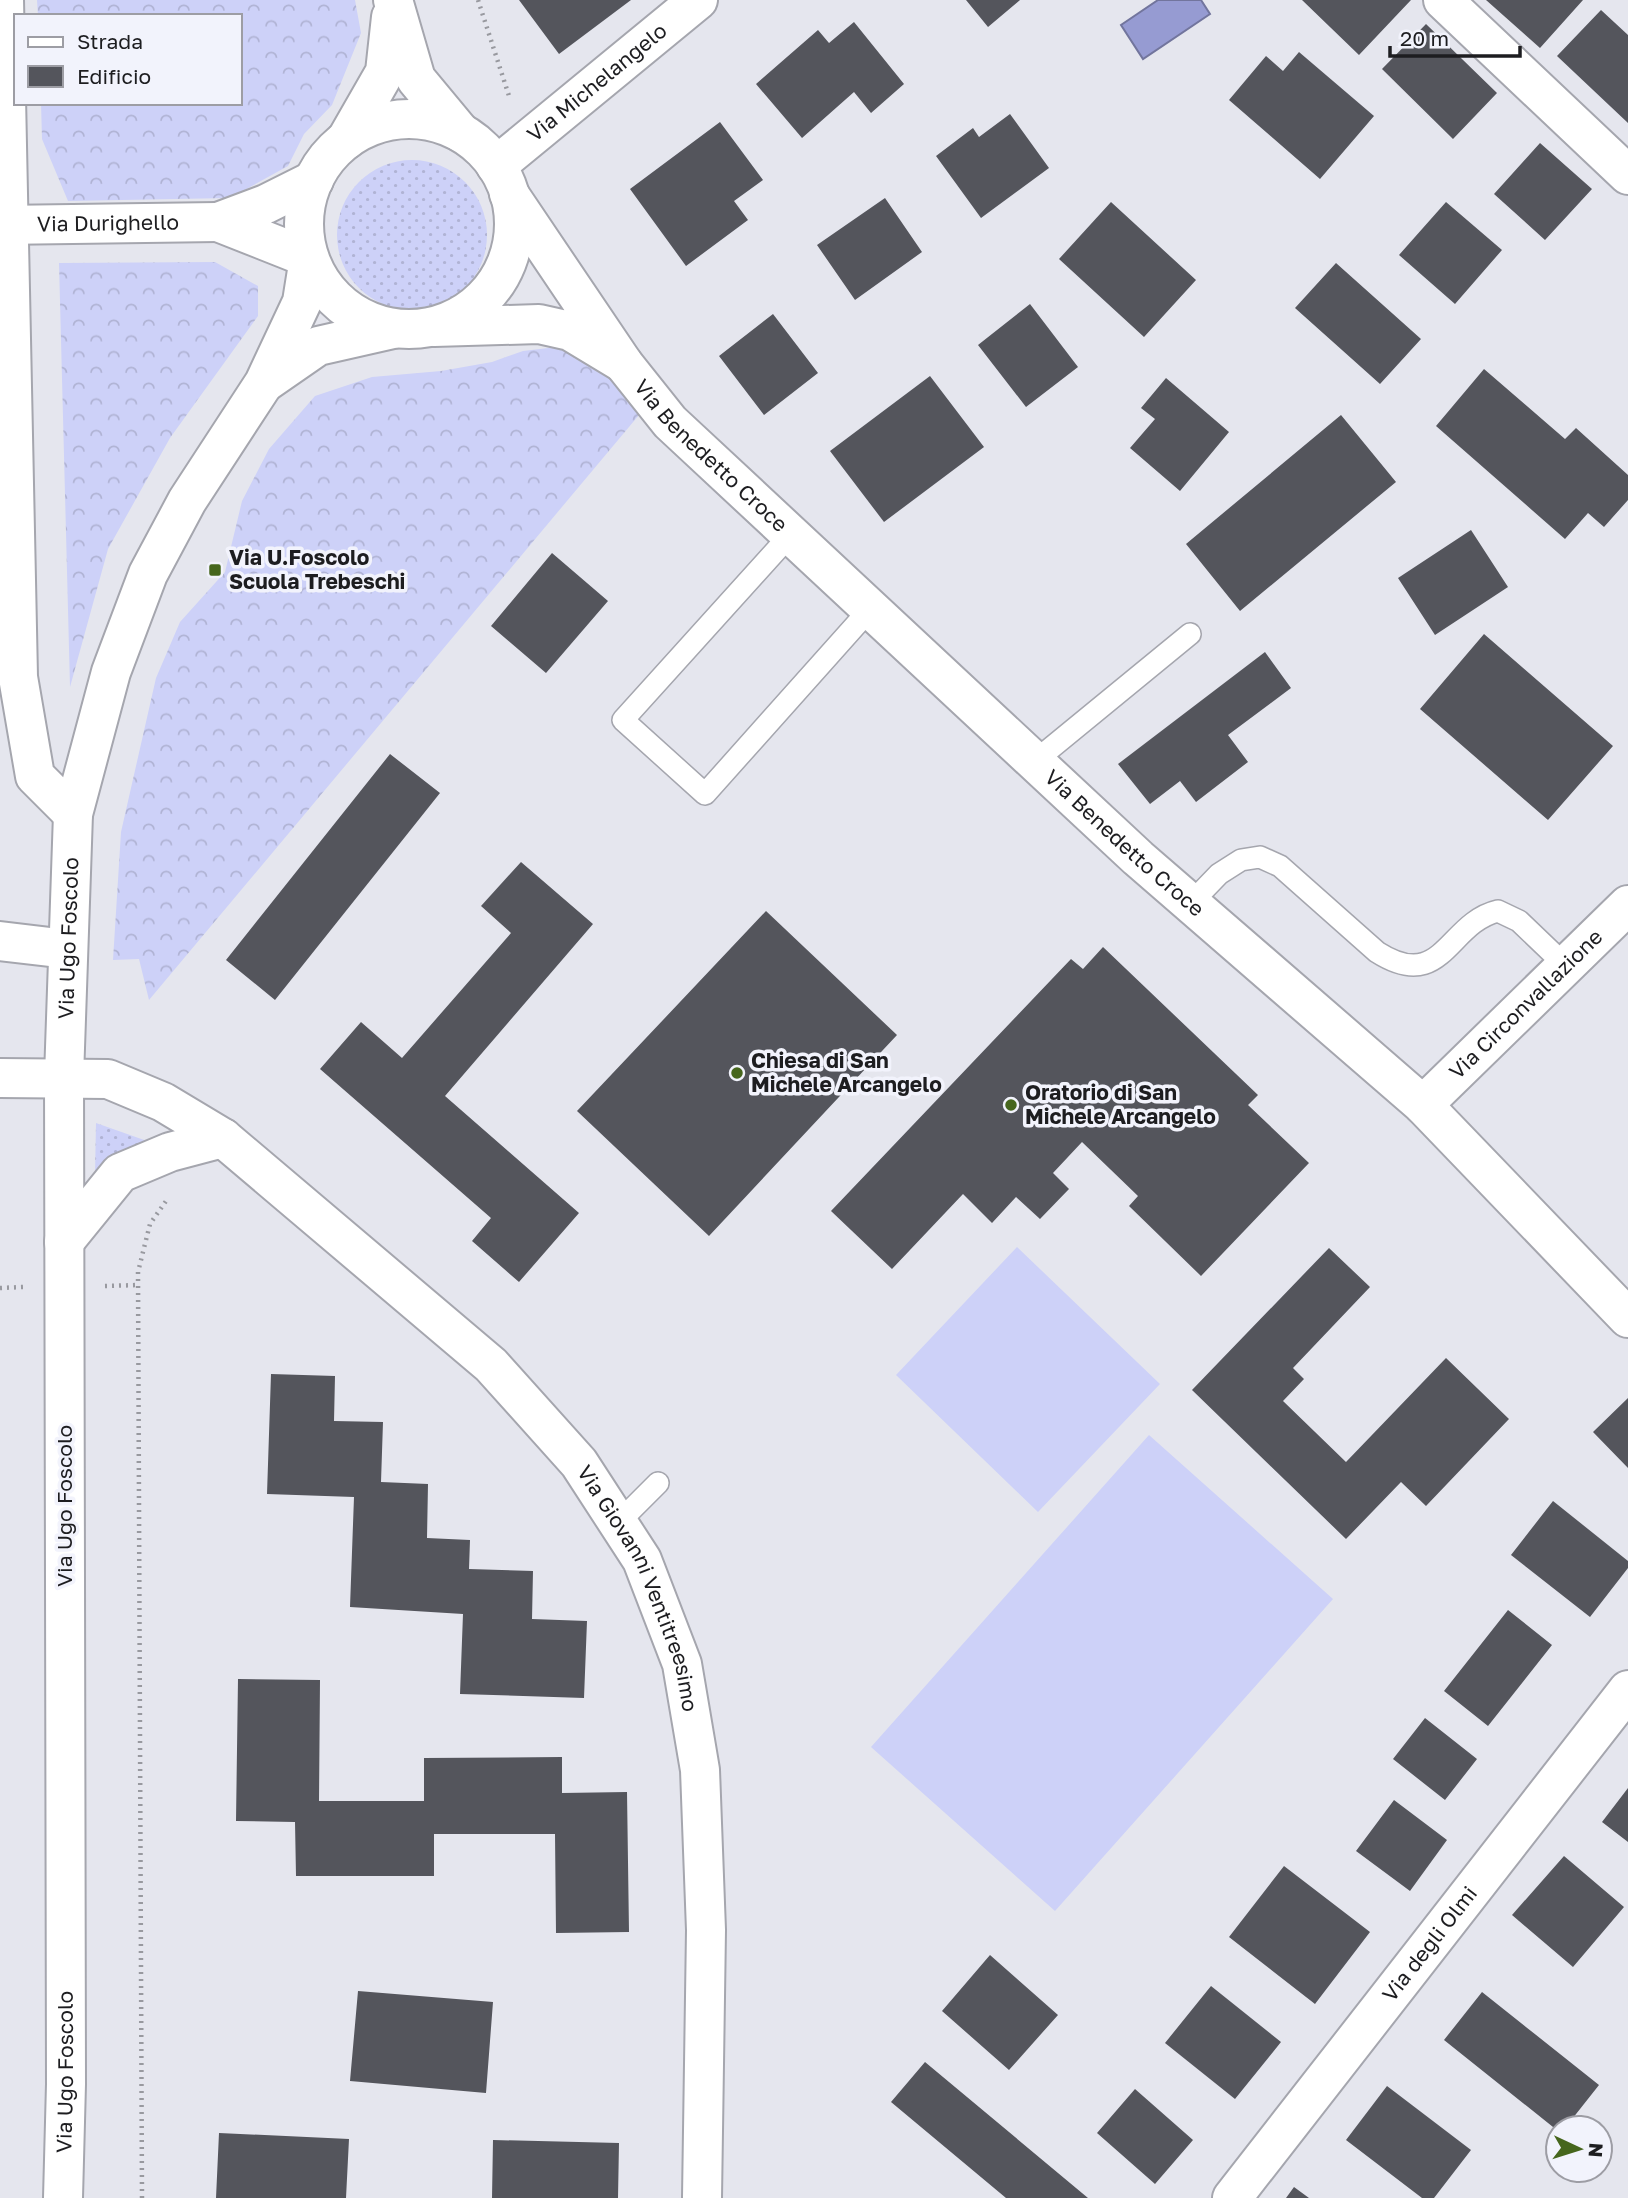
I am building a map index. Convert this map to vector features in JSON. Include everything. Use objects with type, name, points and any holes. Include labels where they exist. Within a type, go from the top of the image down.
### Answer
[{"type":"street","points":[[4,0],[5,225],[18,677],[34,776],[73,814]]},
{"type":"street","name":"Via Michelangelo","points":[[510,167],[698,0]]},
{"type":"street","points":[[1443,0],[1628,175]]},
{"type":"street","points":[[393,1],[416,79],[460,132],[510,167],[514,228],[508,261],[490,291],[465,313],[434,327],[393,329],[365,321],[341,305],[321,284],[309,258],[304,232],[305,206],[314,180],[327,158],[346,140],[373,125],[402,119],[432,121],[460,132]]},
{"type":"street","points":[[346,140],[385,72],[393,1]]},
{"type":"street","name":"Via Benedetto Croce","points":[[510,167],[623,363],[670,422],[1191,904],[1423,1105],[1628,1318]]},
{"type":"street","name":"Via Durighello","points":[[5,225],[218,222],[266,204],[314,180]]},
{"type":"street","name":"Via Durighello","points":[[218,222],[309,258]]},
{"type":"street","name":"Via Ugo Foscolo","points":[[63,2198],[66,2084],[64,1077],[73,814],[111,672],[148,574],[187,501],[264,383],[302,302],[309,258]]},
{"type":"street","name":"Via Benedetto Croce","points":[[434,327],[539,324],[570,331],[623,363]]},
{"type":"street","name":"Via Ugo Foscolo","points":[[264,383],[318,346],[393,329]]},
{"type":"street","name":"Via Circonvallazione","points":[[1423,1105],[1628,905]]},
{"type":"street","points":[[0,941],[67,949]]},
{"type":"street","name":"Via Giovanni Ventitreesimo","points":[[0,1078],[108,1079],[163,1102],[223,1138],[491,1365],[579,1463],[642,1560],[682,1664],[700,1770],[706,1930],[702,2198]]},
{"type":"street","points":[[64,1242],[120,1173],[170,1152],[223,1138]]},
{"type":"street","name":"Via degli Olmi","points":[[1232,2198],[1628,1690]]},
{"type":"lane","points":[[791,534],[623,720],[705,794],[871,608]]},
{"type":"lane","points":[[1035,761],[1190,634]]},
{"type":"lane","points":[[1191,904],[1219,874],[1241,860],[1261,857],[1280,866],[1377,952],[1395,963],[1412,965],[1441,957],[1479,918],[1498,911],[1519,921],[1566,966]]},
{"type":"lane","points":[[618,1523],[658,1483]]},
{"type":"path","points":[[478,0],[510,167]]},
{"type":"path","points":[[142,2198],[138,1272],[150,1224],[172,1193]]},
{"type":"green space","points":[[37,0],[355,0],[361,33],[332,105],[304,134],[288,166],[230,198],[68,201],[42,139],[41,105],[242,105],[242,14],[38,14]]},
{"type":"green space","points":[[412,160],[441,166],[465,182],[481,206],[487,235],[481,264],[465,288],[441,304],[412,310],[383,304],[359,288],[343,264],[337,235],[343,206],[359,182],[383,166]]},
{"type":"green space","points":[[215,262],[258,286],[258,316],[170,438],[108,549],[70,687],[59,263]]},
{"type":"green space","points":[[557,347],[604,374],[639,415],[149,1000],[139,959],[113,960],[121,832],[156,678],[180,622],[225,572],[242,501],[269,449],[315,396],[372,377],[441,371],[492,362],[523,351]]},
{"type":"green space","points":[[96,1123],[147,1141],[95,1175]]},
{"type":"green space","points":[[1017,1247],[1160,1384],[1038,1512],[896,1375]]},
{"type":"green space","points":[[1149,1435],[1333,1599],[1055,1911],[871,1747]]},
{"type":"shaded area","points":[[1158,0],[1201,0],[1210,14],[1143,59],[1121,25]]},
{"type":"building","points":[[519,0],[631,0],[559,54]]},
{"type":"building","points":[[966,0],[1020,0],[988,27]]},
{"type":"building","points":[[1302,0],[1411,0],[1359,55]]},
{"type":"building","points":[[1486,0],[1583,0],[1540,48]]},
{"type":"building","points":[[1601,10],[1628,35],[1628,123],[1557,56]]},
{"type":"building","points":[[854,22],[904,84],[871,113],[854,92],[802,138],[756,84],[818,30],[829,43]]},
{"type":"building","points":[[1426,24],[1497,93],[1453,139],[1382,69]]},
{"type":"building","points":[[1299,52],[1374,116],[1320,179],[1229,100],[1266,56],[1283,71]]},
{"type":"building","points":[[1010,114],[1049,168],[981,218],[936,156],[973,128],[979,137]]},
{"type":"building","points":[[720,122],[763,180],[734,201],[748,220],[686,266],[630,189]]},
{"type":"building","points":[[1540,143],[1592,189],[1545,240],[1494,194]]},
{"type":"building","points":[[885,198],[922,252],[855,300],[817,245]]},
{"type":"building","points":[[1111,202],[1196,280],[1144,337],[1059,259]]},
{"type":"building","points":[[1446,202],[1502,250],[1455,304],[1399,255]]},
{"type":"building","points":[[1336,263],[1421,339],[1380,384],[1295,308]]},
{"type":"building","points":[[1030,304],[1078,367],[1026,407],[978,345]]},
{"type":"building","points":[[773,314],[818,373],[764,415],[719,356]]},
{"type":"building","points":[[1484,369],[1565,439],[1576,428],[1628,475],[1628,500],[1604,527],[1588,513],[1565,539],[1436,426]]},
{"type":"building","points":[[930,376],[984,447],[884,522],[830,451]]},
{"type":"building","points":[[1166,378],[1229,432],[1180,491],[1130,448],[1155,419],[1141,408]]},
{"type":"building","points":[[1341,415],[1396,482],[1240,611],[1186,544]]},
{"type":"building","points":[[1471,530],[1508,587],[1435,635],[1398,578]]},
{"type":"building","points":[[552,553],[608,601],[546,673],[491,626]]},
{"type":"building","points":[[1484,634],[1613,746],[1548,820],[1420,709]]},
{"type":"building","points":[[1265,652],[1291,688],[1228,735],[1248,762],[1196,802],[1180,781],[1150,804],[1118,764]]},
{"type":"building","points":[[390,754],[440,793],[275,1000],[226,960]]},
{"type":"building","points":[[521,862],[593,924],[445,1096],[579,1213],[519,1282],[472,1241],[491,1218],[320,1069],[361,1022],[402,1058],[511,933],[481,906]]},
{"type":"building","name":"Chiesa di San Michele Arcangelo","points":[[766,911],[897,1035],[709,1236],[577,1111]]},
{"type":"building","points":[[1103,947],[1258,1095],[1248,1105],[1309,1163],[1201,1276],[1129,1206],[1138,1196],[1082,1142],[1053,1173],[1069,1189],[1040,1219],[1016,1197],[992,1223],[963,1194],[892,1269],[831,1211],[1071,959],[1083,969]]},
{"type":"building","points":[[1329,1248],[1370,1287],[1293,1368],[1304,1379],[1283,1401],[1346,1462],[1446,1358],[1509,1419],[1426,1506],[1401,1482],[1346,1539],[1192,1390]]},
{"type":"building","points":[[271,1374],[335,1376],[334,1421],[383,1422],[381,1482],[428,1484],[427,1538],[470,1540],[469,1569],[533,1571],[532,1619],[587,1621],[584,1698],[460,1694],[463,1614],[350,1607],[354,1497],[267,1494]]},
{"type":"building","points":[[1628,1398],[1628,1468],[1593,1432]]},
{"type":"building","points":[[1553,1501],[1628,1561],[1628,1568],[1590,1617],[1511,1555]]},
{"type":"building","points":[[1508,1610],[1552,1645],[1488,1726],[1444,1691]]},
{"type":"building","points":[[238,1679],[320,1680],[319,1801],[424,1801],[424,1758],[562,1757],[562,1793],[627,1792],[629,1932],[556,1933],[555,1834],[434,1834],[434,1876],[296,1876],[295,1822],[236,1821]]},
{"type":"building","points":[[1425,1718],[1477,1759],[1445,1800],[1393,1759]]},
{"type":"building","points":[[1628,1788],[1628,1842],[1602,1822]]},
{"type":"building","points":[[1394,1800],[1447,1840],[1410,1891],[1356,1851]]},
{"type":"building","points":[[1564,1856],[1624,1907],[1573,1967],[1512,1915]]},
{"type":"building","points":[[1284,1866],[1370,1932],[1315,2004],[1229,1937]]},
{"type":"building","points":[[990,1955],[1058,2015],[1009,2070],[942,2011]]},
{"type":"building","points":[[1211,1986],[1281,2042],[1235,2099],[1165,2043]]},
{"type":"building","points":[[358,1991],[493,2002],[486,2093],[350,2081]]},
{"type":"building","points":[[1482,1992],[1599,2085],[1576,2114],[1544,2114],[1544,2120],[1444,2040]]},
{"type":"building","points":[[925,2062],[1088,2198],[1006,2198],[891,2102]]},
{"type":"building","points":[[1387,2086],[1471,2150],[1434,2198],[1422,2198],[1346,2140]]},
{"type":"building","points":[[1135,2089],[1193,2140],[1155,2184],[1097,2133]]},
{"type":"building","points":[[219,2133],[349,2139],[346,2198],[216,2198]]},
{"type":"building","points":[[493,2140],[619,2143],[618,2198],[492,2198]]},
{"type":"building","points":[[1294,2187],[1309,2198],[1286,2198]]},
{"type":"place","name":"Via U.Foscolo Scuola Trebeschi","points":[[215,570]]},
{"type":"place","name":"Chiesa di San Michele Arcangelo","points":[[737,1073]]},
{"type":"place","name":"Oratorio di San Michele Arcangelo","points":[[1011,1105]]}]
